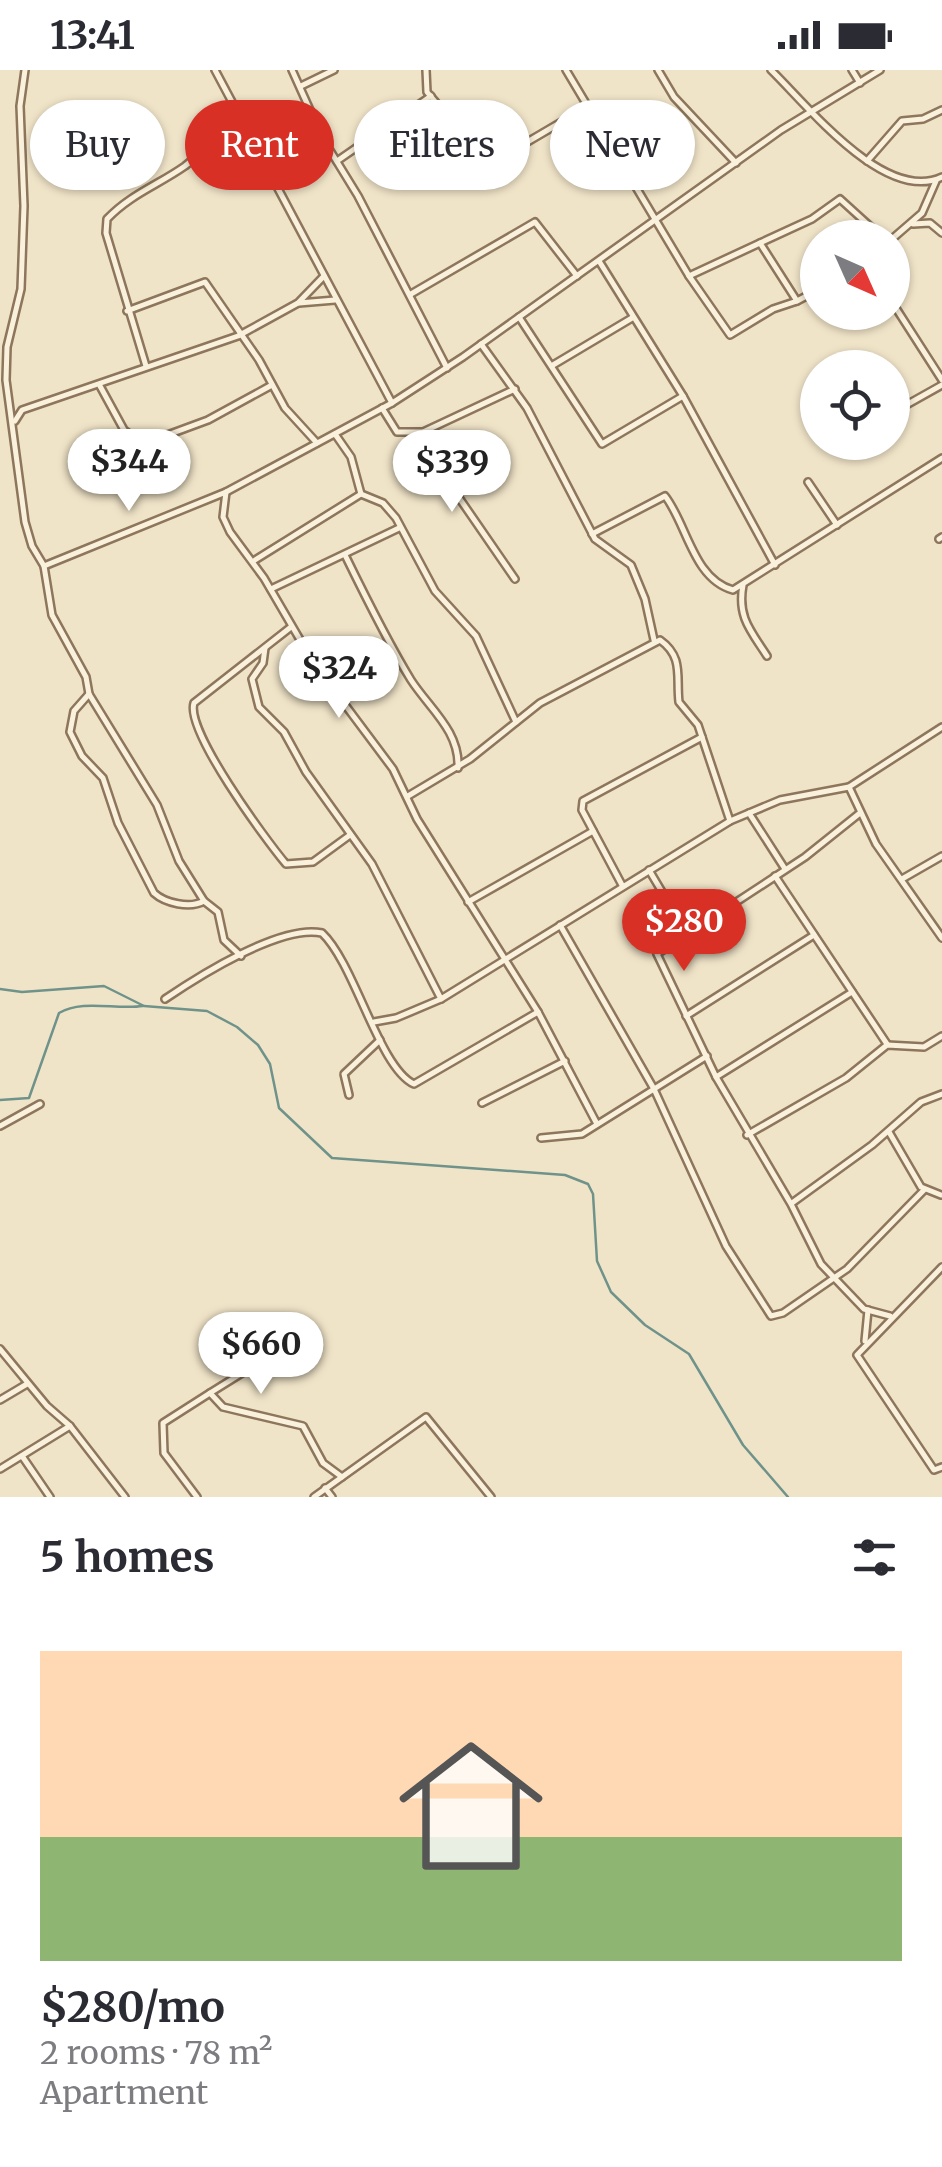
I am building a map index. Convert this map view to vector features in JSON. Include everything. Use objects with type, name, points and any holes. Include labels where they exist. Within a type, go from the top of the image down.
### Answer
[{"type":"street","points":[[25,70],[20,106],[23,252],[19,305],[7,348],[25,522],[32,546],[44,566],[52,615],[86,677],[89,694],[156,805],[179,861],[204,901],[218,912],[224,940],[241,956]]},
{"type":"street","points":[[215,70],[229,100]]},
{"type":"street","points":[[292,70],[446,368]]},
{"type":"street","points":[[300,86],[334,70]]},
{"type":"street","points":[[426,70],[424,85],[431,96],[485,160],[512,151],[550,129]]},
{"type":"street","points":[[566,70],[584,100]]},
{"type":"street","points":[[658,70],[674,97],[736,164]]},
{"type":"street","points":[[771,70],[867,161],[907,181],[939,179],[928,203],[910,226]]},
{"type":"street","points":[[852,70],[860,83]]},
{"type":"street","points":[[44,566],[226,492],[382,408],[481,344],[813,110],[880,70]]},
{"type":"street","points":[[337,161],[431,96]]},
{"type":"street","points":[[867,161],[902,120],[923,119],[942,110]]},
{"type":"street","points":[[146,366],[106,233],[108,218],[137,191],[185,165]]},
{"type":"street","points":[[277,190],[392,402]]},
{"type":"street","points":[[637,190],[730,335],[773,309],[800,299]]},
{"type":"street","points":[[810,220],[840,199],[863,220]]},
{"type":"street","points":[[410,294],[535,222],[577,276]]},
{"type":"street","points":[[689,276],[800,224]]},
{"type":"street","points":[[913,224],[930,224],[942,233]]},
{"type":"street","points":[[760,242],[797,301]]},
{"type":"street","points":[[599,261],[683,396],[775,565]]},
{"type":"street","points":[[14,424],[22,410],[238,336],[298,303],[324,276]]},
{"type":"street","points":[[128,310],[204,282],[238,336],[259,360],[302,431],[317,444]]},
{"type":"street","points":[[298,303],[336,300]]},
{"type":"street","points":[[518,316],[602,444],[683,396]]},
{"type":"street","points":[[552,365],[632,318]]},
{"type":"street","points":[[910,330],[942,382],[910,402]]},
{"type":"street","points":[[481,344],[515,390],[573,490],[592,534],[630,565],[646,599],[654,640]]},
{"type":"street","points":[[99,385],[124,430],[143,444],[208,420],[272,386]]},
{"type":"street","points":[[382,408],[398,432],[423,432],[515,390]]},
{"type":"street","points":[[10,404],[22,410]]},
{"type":"street","points":[[423,432],[453,490],[515,579]]},
{"type":"street","points":[[335,434],[351,456],[361,494]]},
{"type":"street","points":[[592,534],[666,496],[685,537],[713,578],[724,588],[744,585],[942,458]]},
{"type":"street","points":[[808,482],[838,524]]},
{"type":"street","points":[[226,492],[223,517],[271,588],[291,627],[393,769],[468,902],[538,1012],[598,1124]]},
{"type":"street","points":[[361,494],[383,502],[435,591],[476,636],[516,722]]},
{"type":"street","points":[[254,561],[361,494]]},
{"type":"street","points":[[271,588],[399,528]]},
{"type":"street","points":[[345,555],[411,680],[429,698],[456,746],[458,768]]},
{"type":"street","points":[[744,585],[740,607],[746,626],[767,656]]},
{"type":"street","points":[[291,627],[194,703],[194,720],[218,766],[286,864],[314,862],[351,835]]},
{"type":"street","points":[[408,796],[458,768],[540,704],[654,640],[666,644],[675,657],[680,677],[679,702],[702,737],[730,821]]},
{"type":"street","points":[[264,648],[262,663],[252,679],[259,707],[284,732],[403,918],[440,999]]},
{"type":"street","points":[[89,694],[74,711],[70,732],[82,756],[103,778],[118,823],[154,892],[163,900],[192,906],[204,901]]},
{"type":"street","points":[[374,1022],[440,999],[730,821],[804,793],[848,787],[942,727]]},
{"type":"street","points":[[622,885],[593,832],[583,800],[702,737]]},
{"type":"street","points":[[848,787],[860,813],[942,938]]},
{"type":"street","points":[[749,812],[786,869]]},
{"type":"street","points":[[860,813],[786,869],[656,954],[746,1135],[791,1204],[831,1278],[868,1310],[890,1316]]},
{"type":"street","points":[[468,902],[593,832]]},
{"type":"street","points":[[902,879],[942,856]]},
{"type":"street","points":[[649,870],[687,934]]},
{"type":"street","points":[[775,876],[887,1045]]},
{"type":"street","points":[[560,925],[654,1089],[726,1246],[772,1316],[783,1314],[865,1252],[924,1190]]},
{"type":"street","points":[[165,998],[241,956],[286,937],[310,930],[322,933],[374,1022],[380,1040],[404,1077],[414,1084],[538,1012]]},
{"type":"street","points":[[686,1016],[814,935]]},
{"type":"street","points":[[716,1077],[852,992]]},
{"type":"street","points":[[746,1135],[846,1078],[887,1045],[924,1047],[942,1036]]},
{"type":"street","points":[[348,1094],[344,1074],[380,1040]]},
{"type":"street","points":[[541,1138],[582,1134],[707,1056]]},
{"type":"street","points":[[482,1103],[565,1062]]},
{"type":"street","points":[[791,1204],[889,1132],[921,1102],[942,1094]]},
{"type":"street","points":[[0,1126],[40,1104]]},
{"type":"street","points":[[889,1132],[924,1190],[941,1195]]},
{"type":"street","points":[[942,1267],[864,1342],[856,1355],[934,1470],[942,1467]]},
{"type":"street","points":[[864,1342],[868,1310]]},
{"type":"street","points":[[197,1497],[164,1453],[162,1423],[292,1342]]},
{"type":"street","points":[[0,1349],[27,1384],[70,1426],[126,1497]]},
{"type":"street","points":[[0,1400],[27,1384]]},
{"type":"street","points":[[210,1393],[223,1407],[303,1426],[324,1463],[342,1476]]},
{"type":"street","points":[[314,1497],[426,1417],[491,1497]]},
{"type":"street","points":[[0,1470],[70,1426]]},
{"type":"street","points":[[22,1456],[50,1497]]},
{"type":"street","points":[[325,1488],[332,1497]]},
{"type":"waterway","points":[[0,989],[22,992],[104,986],[144,1006],[207,1011],[237,1027],[258,1045],[270,1064],[279,1108],[332,1158],[565,1175],[588,1184],[593,1194],[597,1261],[611,1292],[645,1325],[689,1354],[743,1445],[788,1497]]},
{"type":"waterway","points":[[0,1100],[29,1098],[59,1013],[89,1006],[143,1006]]}]
